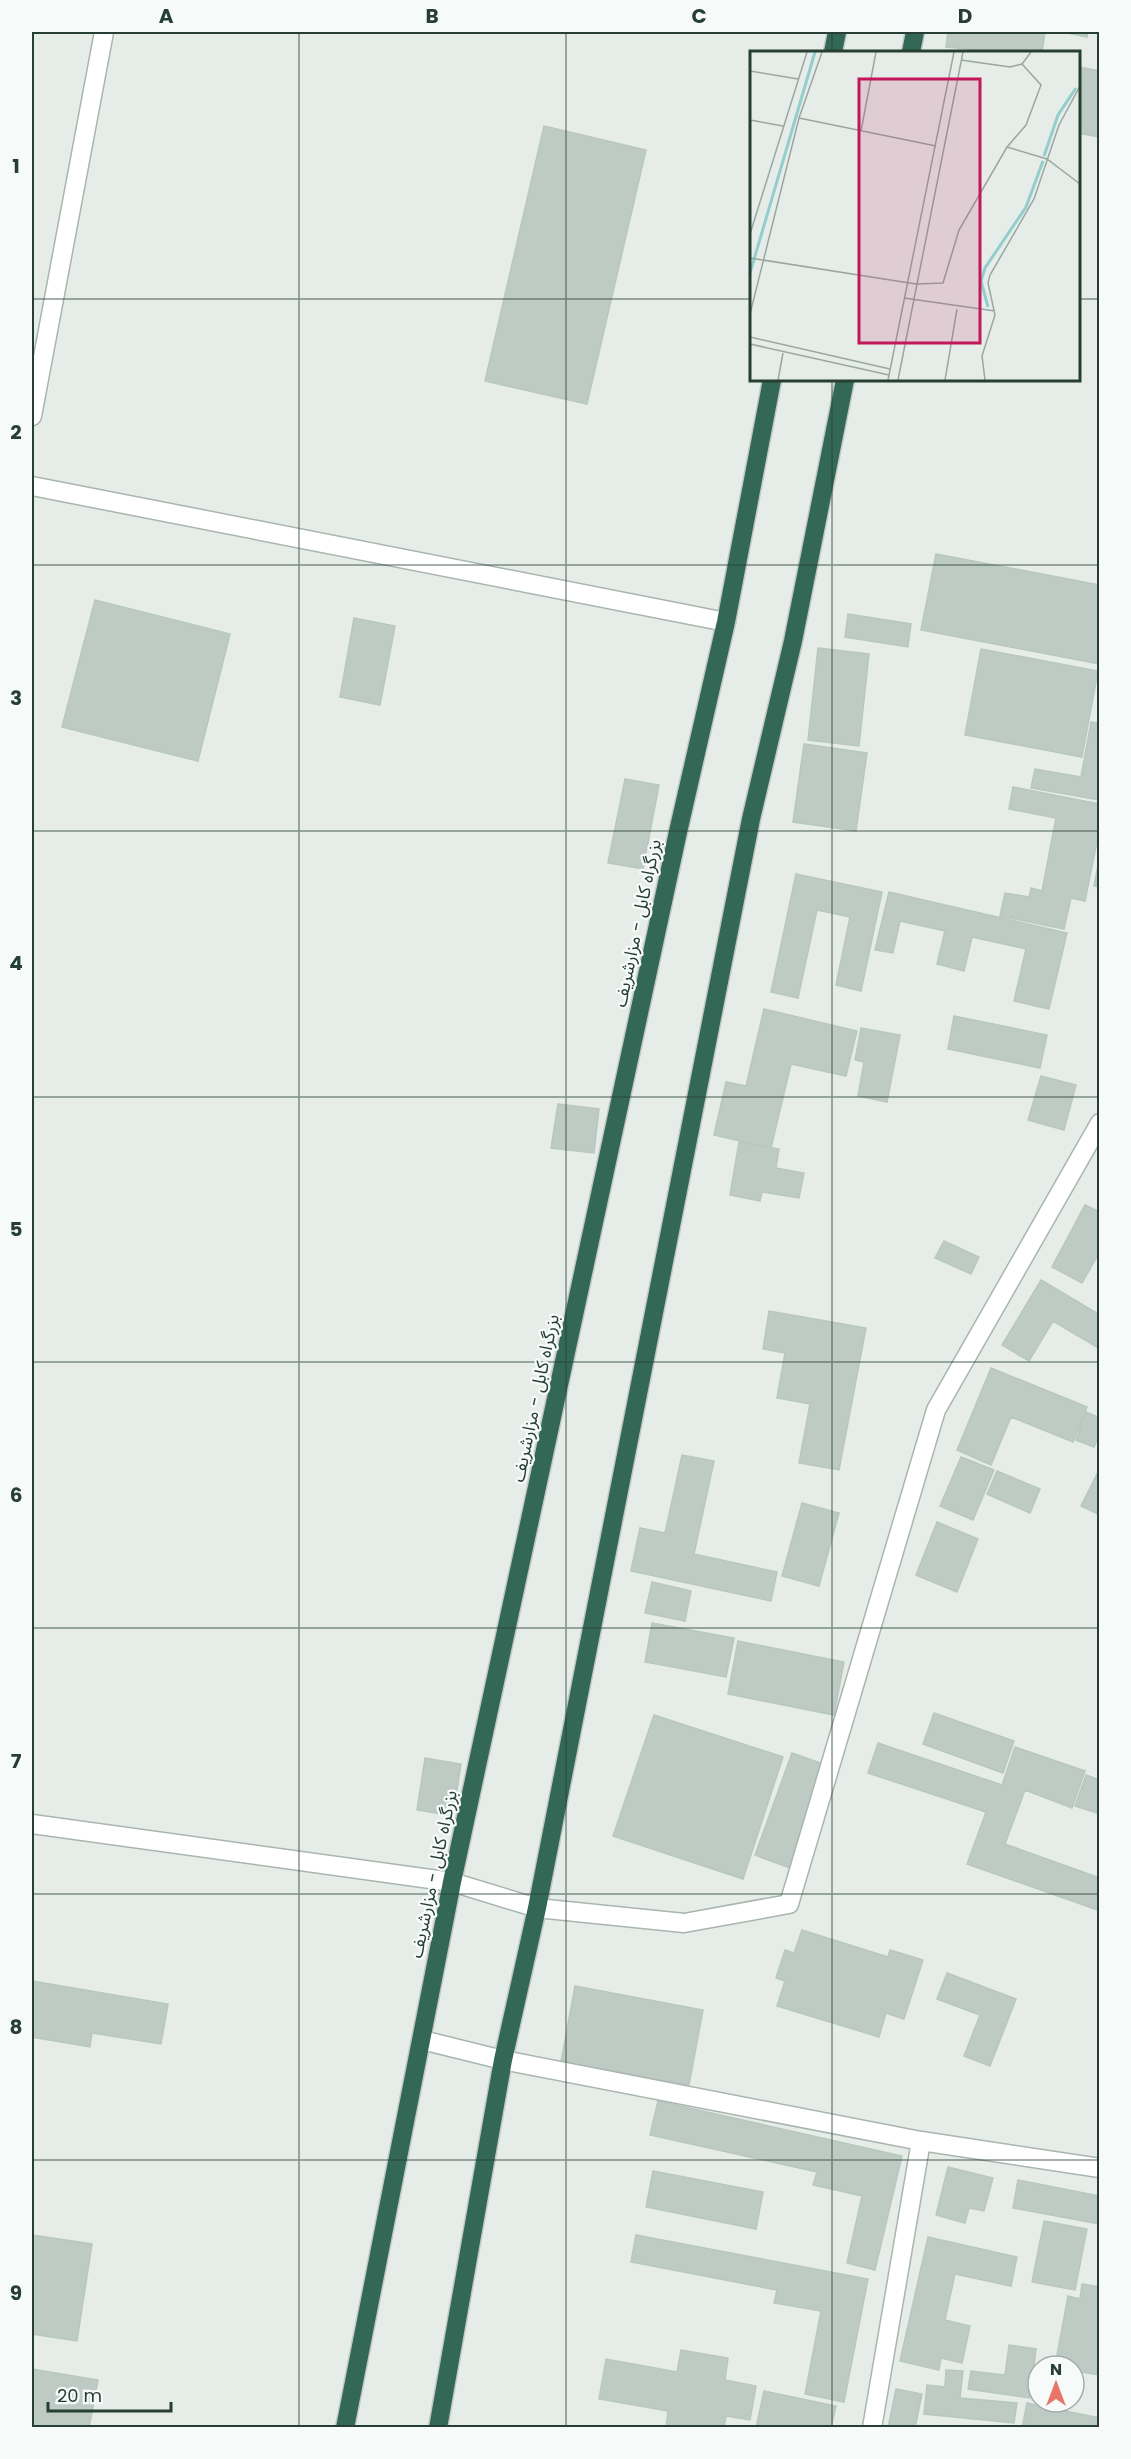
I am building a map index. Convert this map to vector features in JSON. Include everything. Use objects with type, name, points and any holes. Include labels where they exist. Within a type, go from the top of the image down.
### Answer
[{"type":"highway","points":[[833,51],[837,32]]},
{"type":"highway","points":[[911,51],[915,32]]},
{"type":"highway","name":"بزرگراه کابل - مزارشریف","points":[[345,2427],[452,1882],[726,622],[772,381]]},
{"type":"highway","points":[[438,2427],[503,2060],[537,1908],[751,819],[793,641],[845,381]]},
{"type":"street","points":[[32,416],[104,32]]},
{"type":"street","points":[[32,486],[726,622]]},
{"type":"street","points":[[32,1824],[452,1882],[537,1908],[684,1923],[789,1904],[936,1410],[1100,1123]]},
{"type":"street","points":[[422,2040],[503,2060],[921,2141],[1100,2168]]},
{"type":"street","points":[[872,2427],[921,2141]]},
{"type":"building","points":[[948,32],[1045,32],[1042,51],[991,51],[946,47]]},
{"type":"building","points":[[1063,32],[1088,32],[1087,37]]},
{"type":"building","points":[[1080,67],[1100,71],[1100,137],[1080,133]]},
{"type":"building","points":[[544,126],[646,150],[587,404],[485,381]]},
{"type":"building","points":[[936,554],[1100,585],[1100,664],[921,630]]},
{"type":"building","points":[[95,600],[230,634],[198,761],[62,727]]},
{"type":"building","points":[[848,614],[911,624],[908,647],[845,637]]},
{"type":"building","points":[[354,618],[395,626],[380,705],[340,697]]},
{"type":"building","points":[[818,648],[869,654],[859,746],[808,740]]},
{"type":"building","points":[[981,649],[1098,671],[1082,757],[965,735]]},
{"type":"building","points":[[1091,722],[1100,723],[1100,800],[1031,788],[1035,769],[1081,777]]},
{"type":"building","points":[[804,744],[867,753],[856,831],[793,822]]},
{"type":"building","points":[[625,779],[659,785],[643,869],[608,863]]},
{"type":"building","points":[[1013,787],[1100,804],[1100,827],[1085,901],[1071,898],[1064,929],[1000,916],[1005,893],[1029,897],[1031,888],[1042,891],[1056,818],[1009,809]]},
{"type":"building","points":[[1100,856],[1100,887],[1094,886]]},
{"type":"building","points":[[796,874],[882,892],[861,991],[836,985],[850,917],[817,910],[798,998],[771,992]]},
{"type":"building","points":[[889,892],[1067,933],[1049,1009],[1014,1001],[1026,949],[972,937],[964,971],[937,964],[945,931],[900,921],[893,953],[875,950]]},
{"type":"building","points":[[764,1009],[857,1031],[846,1076],[791,1064],[771,1148],[714,1135],[726,1082],[746,1086]]},
{"type":"building","points":[[954,1016],[1047,1035],[1040,1068],[948,1049]]},
{"type":"building","points":[[861,1028],[900,1035],[887,1102],[858,1096],[864,1062],[855,1060]]},
{"type":"building","points":[[1041,1076],[1076,1085],[1064,1130],[1028,1120]]},
{"type":"building","points":[[558,1104],[599,1109],[594,1153],[551,1148]]},
{"type":"building","points":[[739,1142],[779,1149],[776,1168],[804,1173],[799,1198],[762,1192],[760,1201],[730,1195]]},
{"type":"building","points":[[1085,1205],[1100,1212],[1100,1256],[1098,1255],[1082,1283],[1052,1267]]},
{"type":"building","points":[[944,1241],[979,1257],[971,1274],[935,1258]]},
{"type":"building","points":[[1041,1280],[1100,1315],[1100,1349],[1053,1321],[1029,1361],[1002,1345]]},
{"type":"building","points":[[769,1311],[866,1328],[839,1470],[799,1463],[810,1404],[777,1398],[785,1353],[763,1349]]},
{"type":"building","points":[[991,1368],[1087,1407],[1073,1442],[1011,1417],[991,1465],[957,1450]]},
{"type":"building","points":[[1086,1412],[1100,1418],[1100,1433],[1094,1447],[1076,1440]]},
{"type":"building","points":[[682,1455],[714,1461],[694,1554],[777,1572],[771,1601],[631,1571],[640,1528],[665,1533]]},
{"type":"building","points":[[961,1457],[994,1470],[973,1520],[940,1506]]},
{"type":"building","points":[[1100,1468],[1100,1515],[1081,1506]]},
{"type":"building","points":[[997,1471],[1040,1489],[1030,1513],[987,1494]]},
{"type":"building","points":[[802,1503],[839,1513],[819,1586],[782,1576]]},
{"type":"building","points":[[937,1522],[978,1539],[957,1592],[916,1575]]},
{"type":"building","points":[[652,1582],[691,1591],[685,1621],[645,1613]]},
{"type":"building","points":[[652,1623],[734,1638],[726,1677],[645,1662]]},
{"type":"building","points":[[738,1641],[844,1662],[834,1715],[728,1694]]},
{"type":"building","points":[[934,1713],[1014,1741],[1003,1773],[923,1744]]},
{"type":"building","points":[[654,1715],[783,1757],[743,1879],[613,1836]]},
{"type":"building","points":[[878,1743],[1002,1785],[1015,1747],[1085,1771],[1072,1808],[1025,1790],[1005,1844],[1100,1878],[1100,1911],[967,1864],[986,1812],[868,1773]]},
{"type":"building","points":[[792,1753],[826,1765],[790,1868],[755,1855]]},
{"type":"building","points":[[425,1758],[461,1764],[453,1816],[417,1810]]},
{"type":"building","points":[[1086,1775],[1100,1780],[1100,1814],[1075,1806]]},
{"type":"building","points":[[802,1930],[888,1957],[890,1950],[923,1960],[904,2019],[886,2013],[879,2037],[777,2006],[785,1981],[776,1978],[785,1950],[794,1953]]},
{"type":"building","points":[[947,1973],[1016,1999],[990,2066],[964,2056],[980,2015],[937,1999]]},
{"type":"building","points":[[32,1981],[168,2004],[161,2044],[92,2033],[90,2047],[32,2037]]},
{"type":"building","points":[[575,1986],[703,2010],[689,2085],[561,2062]]},
{"type":"building","points":[[658,2101],[902,2156],[875,2270],[847,2263],[862,2196],[813,2185],[817,2172],[650,2135]]},
{"type":"building","points":[[948,2167],[993,2178],[984,2211],[969,2208],[965,2223],[936,2215]]},
{"type":"building","points":[[653,2171],[763,2192],[756,2229],[646,2207]]},
{"type":"building","points":[[1018,2180],[1100,2196],[1100,2224],[1013,2208]]},
{"type":"building","points":[[1044,2221],[1087,2229],[1075,2290],[1032,2282]]},
{"type":"building","points":[[32,2235],[92,2244],[77,2341],[32,2334]]},
{"type":"building","points":[[636,2235],[868,2279],[844,2402],[805,2394],[821,2311],[774,2303],[777,2290],[631,2262]]},
{"type":"building","points":[[928,2237],[1017,2257],[1011,2286],[955,2274],[945,2320],[970,2326],[962,2363],[941,2358],[939,2370],[900,2361]]},
{"type":"building","points":[[1082,2284],[1100,2287],[1100,2375],[1086,2373],[1086,2354],[1057,2354],[1068,2296],[1080,2299]]},
{"type":"building","points":[[1009,2345],[1036,2349],[1035,2354],[1026,2354],[1026,2397],[968,2389],[971,2371],[1005,2375]]},
{"type":"building","points":[[681,2350],[728,2358],[725,2380],[756,2386],[750,2420],[726,2416],[724,2428],[666,2428],[668,2411],[599,2399],[606,2359],[677,2372]]},
{"type":"building","points":[[32,2369],[98,2380],[89,2428],[32,2428]]},
{"type":"building","points":[[946,2370],[963,2371],[960,2398],[1017,2403],[1014,2423],[924,2414],[927,2385],[945,2387]]},
{"type":"building","points":[[896,2389],[922,2394],[915,2428],[888,2428]]},
{"type":"building","points":[[764,2391],[836,2406],[831,2428],[756,2428]]},
{"type":"building","points":[[1026,2408],[1026,2414],[1081,2414],[1100,2418],[1100,2428],[1022,2428]]}]
